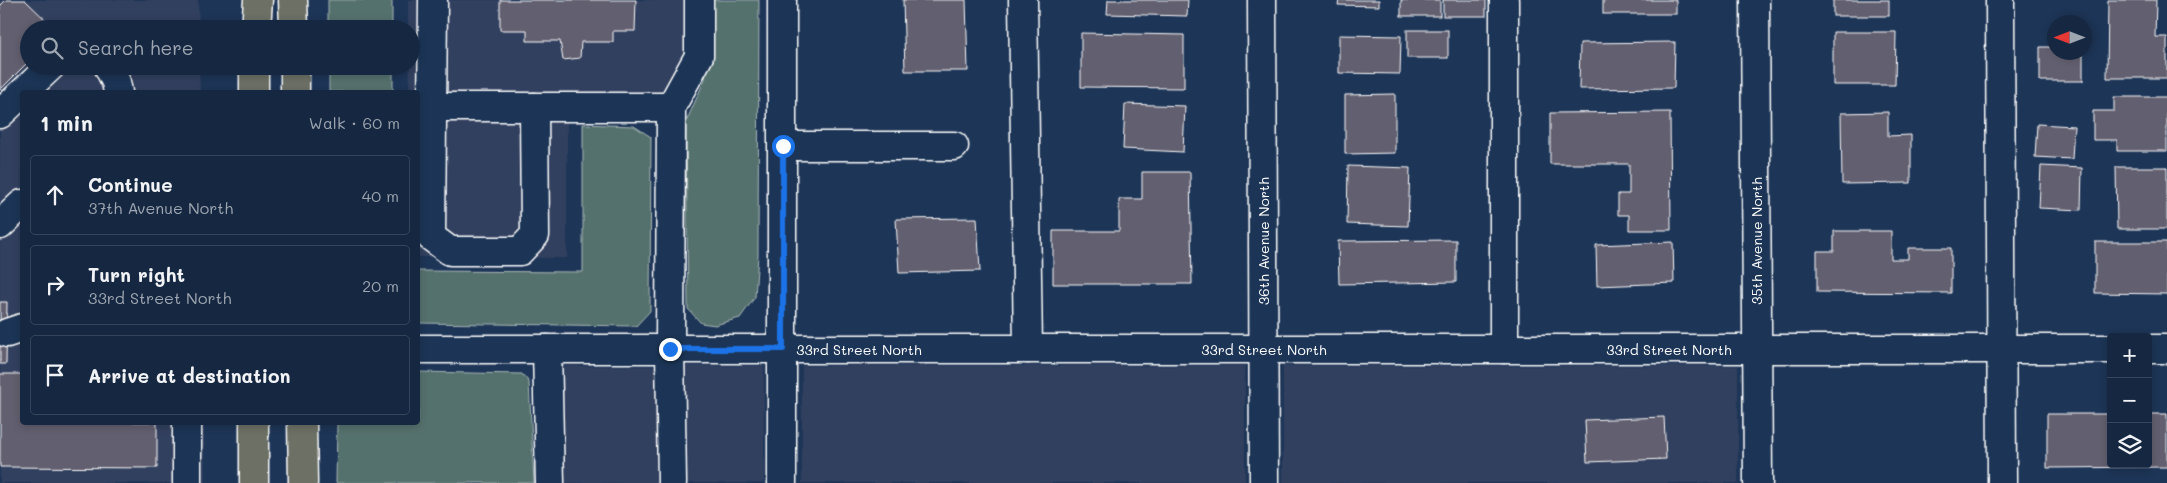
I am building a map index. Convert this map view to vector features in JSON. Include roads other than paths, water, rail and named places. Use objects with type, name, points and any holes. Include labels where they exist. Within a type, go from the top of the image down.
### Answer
[{"type":"main road","points":[[257,20],[258,0]]},
{"type":"main road","points":[[293,0],[294,20]]},
{"type":"main road","points":[[254,75],[254,90]]},
{"type":"main road","points":[[295,75],[295,90]]},
{"type":"main road","points":[[254,425],[254,483]]},
{"type":"main road","points":[[302,425],[303,483]]},
{"type":"street","points":[[433,0],[431,237],[450,251],[520,251],[535,235],[534,107]]},
{"type":"street","points":[[672,483],[670,349],[671,107],[699,56],[698,0]]},
{"type":"street","points":[[782,0],[782,483]]},
{"type":"street","points":[[1023,0],[1028,349]]},
{"type":"street","name":"36th Avenue North","points":[[1262,0],[1264,483]]},
{"type":"street","points":[[1504,0],[1504,349]]},
{"type":"street","name":"35th Avenue North","points":[[1755,0],[1758,483]]},
{"type":"street","points":[[2000,0],[2002,483]]},
{"type":"street","points":[[25,90],[41,75]]},
{"type":"street","points":[[112,75],[118,90]]},
{"type":"street","points":[[0,114],[20,95]]},
{"type":"street","points":[[432,107],[671,107]]},
{"type":"street","points":[[783,146],[954,146]]},
{"type":"street","points":[[0,225],[20,206]]},
{"type":"street","name":"33rd Street North","points":[[420,349],[2107,349]]},
{"type":"street","points":[[547,349],[550,483]]},
{"type":"street","points":[[2152,349],[2167,349]]},
{"type":"street","points":[[187,425],[188,483]]}]
